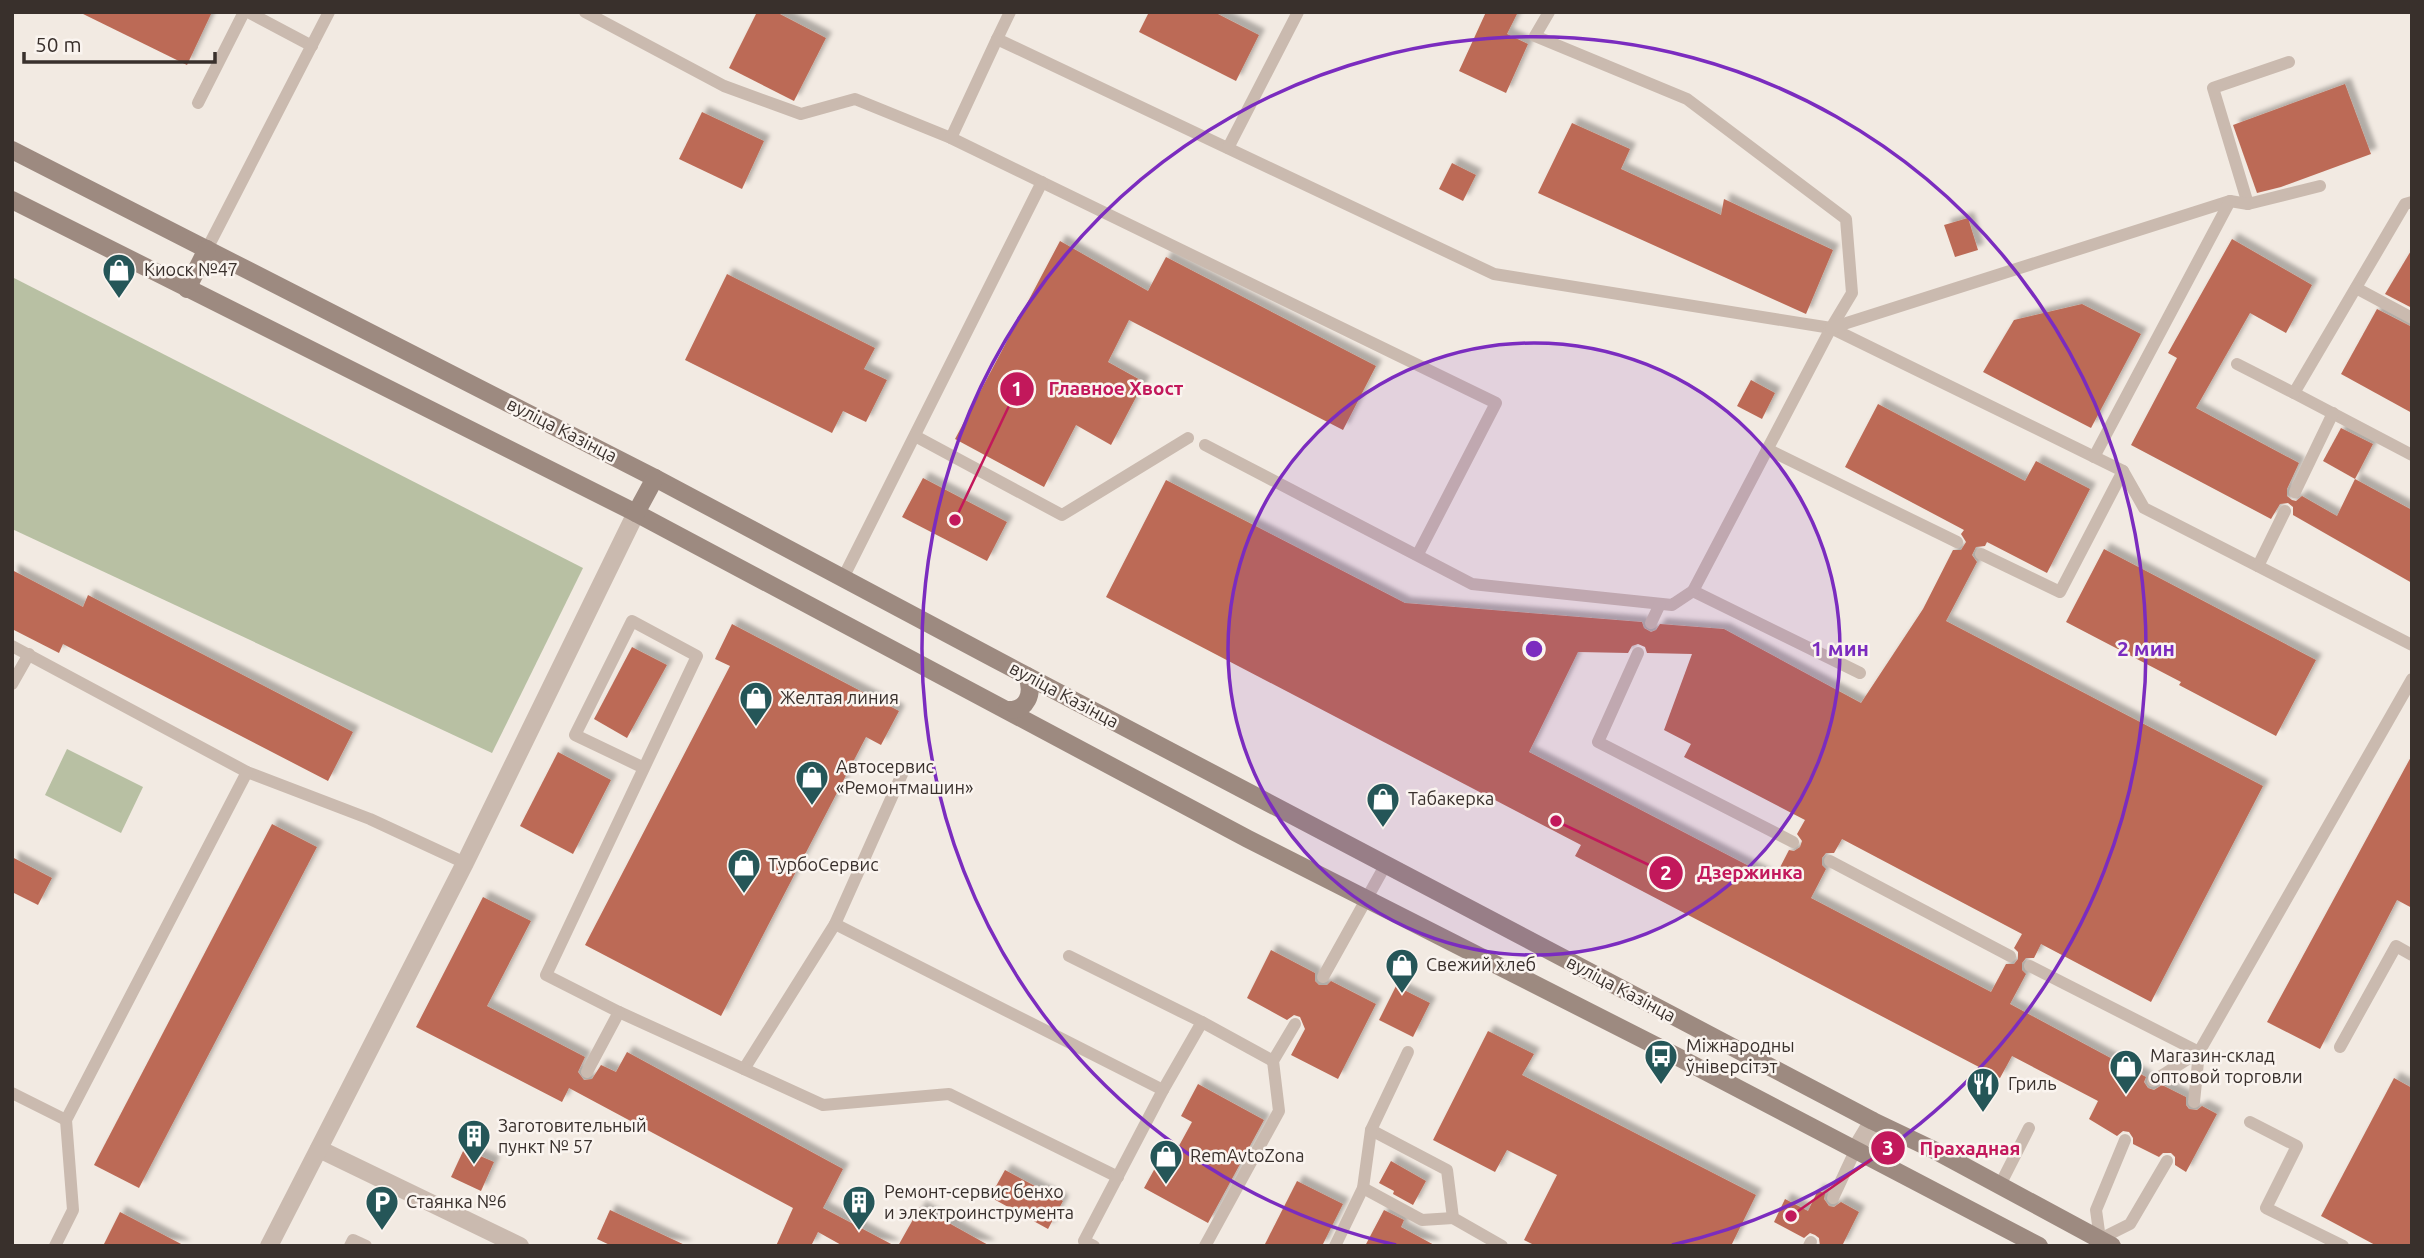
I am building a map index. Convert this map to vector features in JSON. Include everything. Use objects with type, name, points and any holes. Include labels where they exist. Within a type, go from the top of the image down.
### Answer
[{"type":"main road","name":"вуліца Казінца","points":[[12,150],[655,478],[1873,1121],[2000,1185],[2103,1244]]},
{"type":"main road","name":"вуліца Казінца","points":[[12,200],[636,513],[1248,839],[2039,1246]]},
{"type":"main road","points":[[187,289],[207,249]]},
{"type":"main road","points":[[636,513],[655,478]]},
{"type":"main road","points":[[1007,710],[1024,706],[1030,697],[1031,688],[1027,676]]},
{"type":"street","points":[[269,1246],[465,863],[636,513]]},
{"type":"street","points":[[1855,1151],[1873,1121]]},
{"type":"street","points":[[319,1149],[520,1246]]},
{"type":"lane","points":[[198,103],[246,12],[312,46]]},
{"type":"lane","points":[[207,249],[330,12]]},
{"type":"lane","points":[[585,12],[724,86],[801,114],[855,99],[951,138],[1496,403],[1418,554]]},
{"type":"lane","points":[[951,138],[1010,12]]},
{"type":"lane","points":[[1228,148],[1298,12]]},
{"type":"lane","points":[[1205,445],[1472,584],[1672,606],[1693,591],[1852,293],[1846,219],[1687,99],[1535,36],[1549,12]]},
{"type":"lane","points":[[997,39],[1494,274],[1831,328],[2123,471],[2144,508],[2412,645]]},
{"type":"lane","points":[[2248,204],[2213,88],[2289,62]]},
{"type":"lane","points":[[843,578],[1042,182]]},
{"type":"lane","points":[[1831,328],[2230,201],[2248,204],[2320,186]]},
{"type":"lane","points":[[2094,457],[2230,201]]},
{"type":"lane","points":[[2294,393],[2405,204],[2412,202]]},
{"type":"lane","points":[[2356,288],[2412,318]]},
{"type":"lane","points":[[2237,364],[2412,455]]},
{"type":"lane","points":[[2295,492],[2333,414]]},
{"type":"lane","points":[[915,436],[1062,515],[1188,438]]},
{"type":"lane","points":[[1768,449],[1957,542]]},
{"type":"lane","points":[[1981,554],[2060,592],[2123,471]]},
{"type":"lane","points":[[2258,566],[2285,511]]},
{"type":"lane","points":[[1693,591],[1860,673]]},
{"type":"lane","points":[[1650,623],[1660,604]]},
{"type":"lane","points":[[644,768],[575,735],[632,621],[697,656],[644,768],[546,975],[619,1012],[823,1105],[949,1094],[1118,1177]]},
{"type":"lane","points":[[12,646],[247,772],[370,819],[465,863]]},
{"type":"lane","points":[[1638,653],[1598,742],[1793,842]]},
{"type":"lane","points":[[12,684],[29,654]]},
{"type":"lane","points":[[2194,1102],[2199,1052],[2412,679]]},
{"type":"lane","points":[[55,1246],[73,1210],[66,1120],[247,772]]},
{"type":"lane","points":[[744,1069],[835,924],[903,772]]},
{"type":"lane","points":[[1830,861],[2010,956]]},
{"type":"lane","points":[[1323,977],[1386,864]]},
{"type":"lane","points":[[835,924],[1163,1090]]},
{"type":"lane","points":[[2340,1047],[2396,946],[2412,955]]},
{"type":"lane","points":[[1069,956],[1202,1022],[1273,1061]]},
{"type":"lane","points":[[2030,965],[2199,1052]]},
{"type":"lane","points":[[587,1072],[619,1012]]},
{"type":"lane","points":[[1094,1246],[1084,1241],[1202,1022]]},
{"type":"lane","points":[[1205,1246],[1279,1111],[1273,1061],[1295,1024]]},
{"type":"lane","points":[[1335,1246],[1363,1188],[1371,1130],[1408,1052]]},
{"type":"lane","points":[[2153,1081],[2199,1052]]},
{"type":"lane","points":[[12,1093],[66,1120]]},
{"type":"lane","points":[[2250,1122],[2297,1146],[2266,1208],[2343,1246]]},
{"type":"lane","points":[[2000,1185],[2029,1128]]},
{"type":"lane","points":[[1371,1130],[1447,1170],[1453,1217]]},
{"type":"lane","points":[[2125,1140],[2096,1210],[2103,1244],[2130,1224],[2167,1161]]},
{"type":"lane","points":[[1833,1198],[1855,1151]]},
{"type":"lane","points":[[1363,1188],[1422,1220],[1453,1217],[1502,1246]]},
{"type":"lane","points":[[350,1246],[353,1240],[366,1246]]},
{"type":"green space","points":[[12,277],[583,568],[492,753],[12,529]]},
{"type":"green space","points":[[67,749],[143,787],[121,833],[45,795]]},
{"type":"building","points":[[79,12],[212,12],[187,65]]},
{"type":"building","points":[[757,12],[776,12],[826,38],[794,101],[729,68]]},
{"type":"building","points":[[1149,12],[1214,12],[1259,35],[1236,81],[1139,32]]},
{"type":"building","points":[[1486,12],[1518,12],[1507,34],[1528,44],[1506,93],[1459,71]]},
{"type":"building","points":[[2345,84],[2371,154],[2257,193],[2233,125]]},
{"type":"building","points":[[702,112],[764,141],[742,189],[679,159]]},
{"type":"building","points":[[1572,123],[1630,149],[1621,169],[1721,215],[1724,199],[1833,250],[1806,314],[1538,193]]},
{"type":"building","points":[[1452,163],[1476,175],[1463,201],[1439,189]]},
{"type":"building","points":[[1968,218],[1978,250],[1955,257],[1944,225]]},
{"type":"building","points":[[2232,239],[2312,285],[2286,333],[2250,313],[2196,408],[2299,463],[2287,489],[2287,496],[2292,500],[2296,501],[2302,496],[2337,516],[2355,479],[2412,510],[2412,583],[2293,515],[2293,507],[2288,503],[2280,504],[2271,519],[2131,445],[2177,358],[2168,353]]},
{"type":"building","points":[[1060,241],[1148,291],[1166,257],[1376,366],[1343,430],[1129,320],[1108,362],[1144,382],[1111,445],[1076,425],[1044,487],[955,439]]},
{"type":"building","points":[[2412,249],[2412,308],[2385,294]]},
{"type":"building","points":[[727,274],[875,348],[864,369],[887,380],[866,422],[843,411],[832,433],[685,360]]},
{"type":"building","points":[[2082,304],[2141,334],[2091,428],[1983,372],[2014,320]]},
{"type":"building","points":[[2377,309],[2412,327],[2412,413],[2341,374]]},
{"type":"building","points":[[1751,380],[1775,393],[1762,419],[1737,406]]},
{"type":"building","points":[[1878,404],[2025,481],[2036,461],[2090,489],[2047,573],[1987,542],[1985,546],[1976,547],[1972,555],[1977,562],[1946,621],[2263,786],[2151,1002],[2041,944],[2034,958],[2026,958],[2022,963],[2022,970],[2026,974],[2010,1004],[2146,1077],[2144,1082],[2148,1088],[2154,1090],[2162,1085],[2186,1097],[2189,1109],[2197,1110],[2202,1106],[2217,1114],[2186,1172],[2175,1165],[2175,1157],[2171,1153],[2163,1153],[2159,1157],[2133,1144],[2129,1132],[2123,1131],[2117,1136],[2089,1119],[2098,1101],[2012,1056],[2000,1078],[1575,856],[1581,845],[1106,597],[1166,480],[1405,603],[1642,622],[1644,628],[1651,632],[1660,624],[1724,629],[1861,703],[1923,609],[1953,550],[1961,550],[1966,542],[1961,534],[1964,530],[1845,467]],"holes":[[[1638,644],[1645,647],[1647,653],[1692,654],[1664,730],[1691,744],[1684,757],[1805,820],[1797,834],[1802,841],[1800,847],[1794,851],[1789,850],[1774,879],[1529,752],[1578,652],[1628,653],[1632,646]],[[1842,839],[2022,934],[2014,948],[2018,952],[2018,959],[2014,964],[2006,964],[1991,992],[1811,898],[1826,869],[1822,865],[1822,858],[1826,853],[1834,853]]]},
{"type":"building","points":[[2341,428],[2373,444],[2355,479],[2323,461]]},
{"type":"building","points":[[923,478],[1007,522],[987,561],[902,517]]},
{"type":"building","points":[[2104,549],[2316,660],[2276,736],[2179,685],[2181,682],[2066,622]]},
{"type":"building","points":[[12,570],[83,607],[88,595],[353,732],[328,781],[63,644],[59,653],[12,629]]},
{"type":"building","points":[[732,624],[899,711],[881,745],[866,737],[721,1016],[585,945],[730,666],[715,659]]},
{"type":"building","points":[[632,647],[667,665],[627,738],[594,719]]},
{"type":"building","points":[[558,752],[611,780],[573,854],[520,826]]},
{"type":"building","points":[[2412,755],[2412,908],[2397,900],[2320,1049],[2267,1022]]},
{"type":"building","points":[[272,824],[317,847],[139,1188],[94,1165]]},
{"type":"building","points":[[12,857],[52,878],[38,905],[12,892]]},
{"type":"building","points":[[483,897],[531,921],[487,1006],[585,1057],[578,1072],[584,1080],[592,1079],[601,1065],[616,1072],[627,1052],[843,1169],[823,1208],[895,1246],[843,1246],[818,1232],[811,1246],[776,1246],[793,1208],[569,1088],[562,1102],[416,1027]]},
{"type":"building","points":[[1271,950],[1315,973],[1315,981],[1319,985],[1327,985],[1331,981],[1376,1004],[1338,1079],[1291,1055],[1305,1029],[1300,1017],[1294,1015],[1287,1020],[1247,998]]},
{"type":"building","points":[[1396,986],[1430,1003],[1413,1037],[1379,1020]]},
{"type":"building","points":[[1488,1031],[1534,1054],[1522,1075],[1756,1195],[1731,1246],[1536,1246],[1524,1240],[1557,1175],[1507,1150],[1495,1172],[1433,1140]]},
{"type":"building","points":[[2394,1078],[2412,1088],[2412,1246],[2377,1246],[2321,1216]]},
{"type":"building","points":[[1198,1084],[1264,1120],[1208,1223],[1144,1188],[1160,1159],[1169,1164],[1192,1122],[1181,1116]]},
{"type":"building","name":"Заготовительный пункт № 57","points":[[464,1149],[494,1162],[481,1191],[451,1177]]},
{"type":"building","points":[[1391,1161],[1426,1181],[1413,1205],[1379,1183]]},
{"type":"building","points":[[1005,1170],[1063,1201],[1048,1229],[990,1197]]},
{"type":"building","points":[[1297,1181],[1343,1204],[1322,1246],[1264,1246]]},
{"type":"building","points":[[1818,1190],[1825,1194],[1824,1199],[1829,1206],[1834,1207],[1841,1202],[1859,1212],[1842,1246],[1820,1246],[1819,1238],[1815,1235],[1810,1233],[1804,1238],[1774,1222],[1785,1199],[1808,1211]]},
{"type":"building","points":[[920,1207],[990,1246],[898,1246]]},
{"type":"building","points":[[610,1210],[687,1246],[612,1246],[597,1239]]},
{"type":"building","points":[[1384,1210],[1404,1220],[1401,1227],[1436,1246],[1365,1246]]},
{"type":"building","points":[[120,1212],[185,1246],[103,1246]]},
{"type":"place","name":"Киоск №47","points":[[119,300]]},
{"type":"place","name":"Главное Хвост","points":[[955,520]]},
{"type":"place","name":"Желтая линия","points":[[756,728]]},
{"type":"place","name":"Автосервис «Ремонтмашин»","points":[[812,807]]},
{"type":"place","name":"Дзержинка","points":[[1556,821]]},
{"type":"place","name":"Табакерка","points":[[1383,829]]},
{"type":"place","name":"ТурбоСервис","points":[[744,895]]},
{"type":"place","name":"Свежий хлеб","points":[[1402,995]]},
{"type":"place","name":"Міжнародны ўніверсітэт","points":[[1661,1086]]},
{"type":"place","name":"Магазин-склад оптовой торговли","points":[[2126,1096]]},
{"type":"place","name":"Гриль","points":[[1983,1114]]},
{"type":"place","name":"Заготовительный пункт № 57","points":[[474,1166]]},
{"type":"place","name":"RemAvtoZona","points":[[1166,1186]]},
{"type":"place","name":"Прахадная","points":[[1791,1216]]},
{"type":"place","name":"Стаянка №6","points":[[382,1232]]},
{"type":"place","name":"Ремонт-сервис бенхо и электроинструмента","points":[[859,1232]]}]
